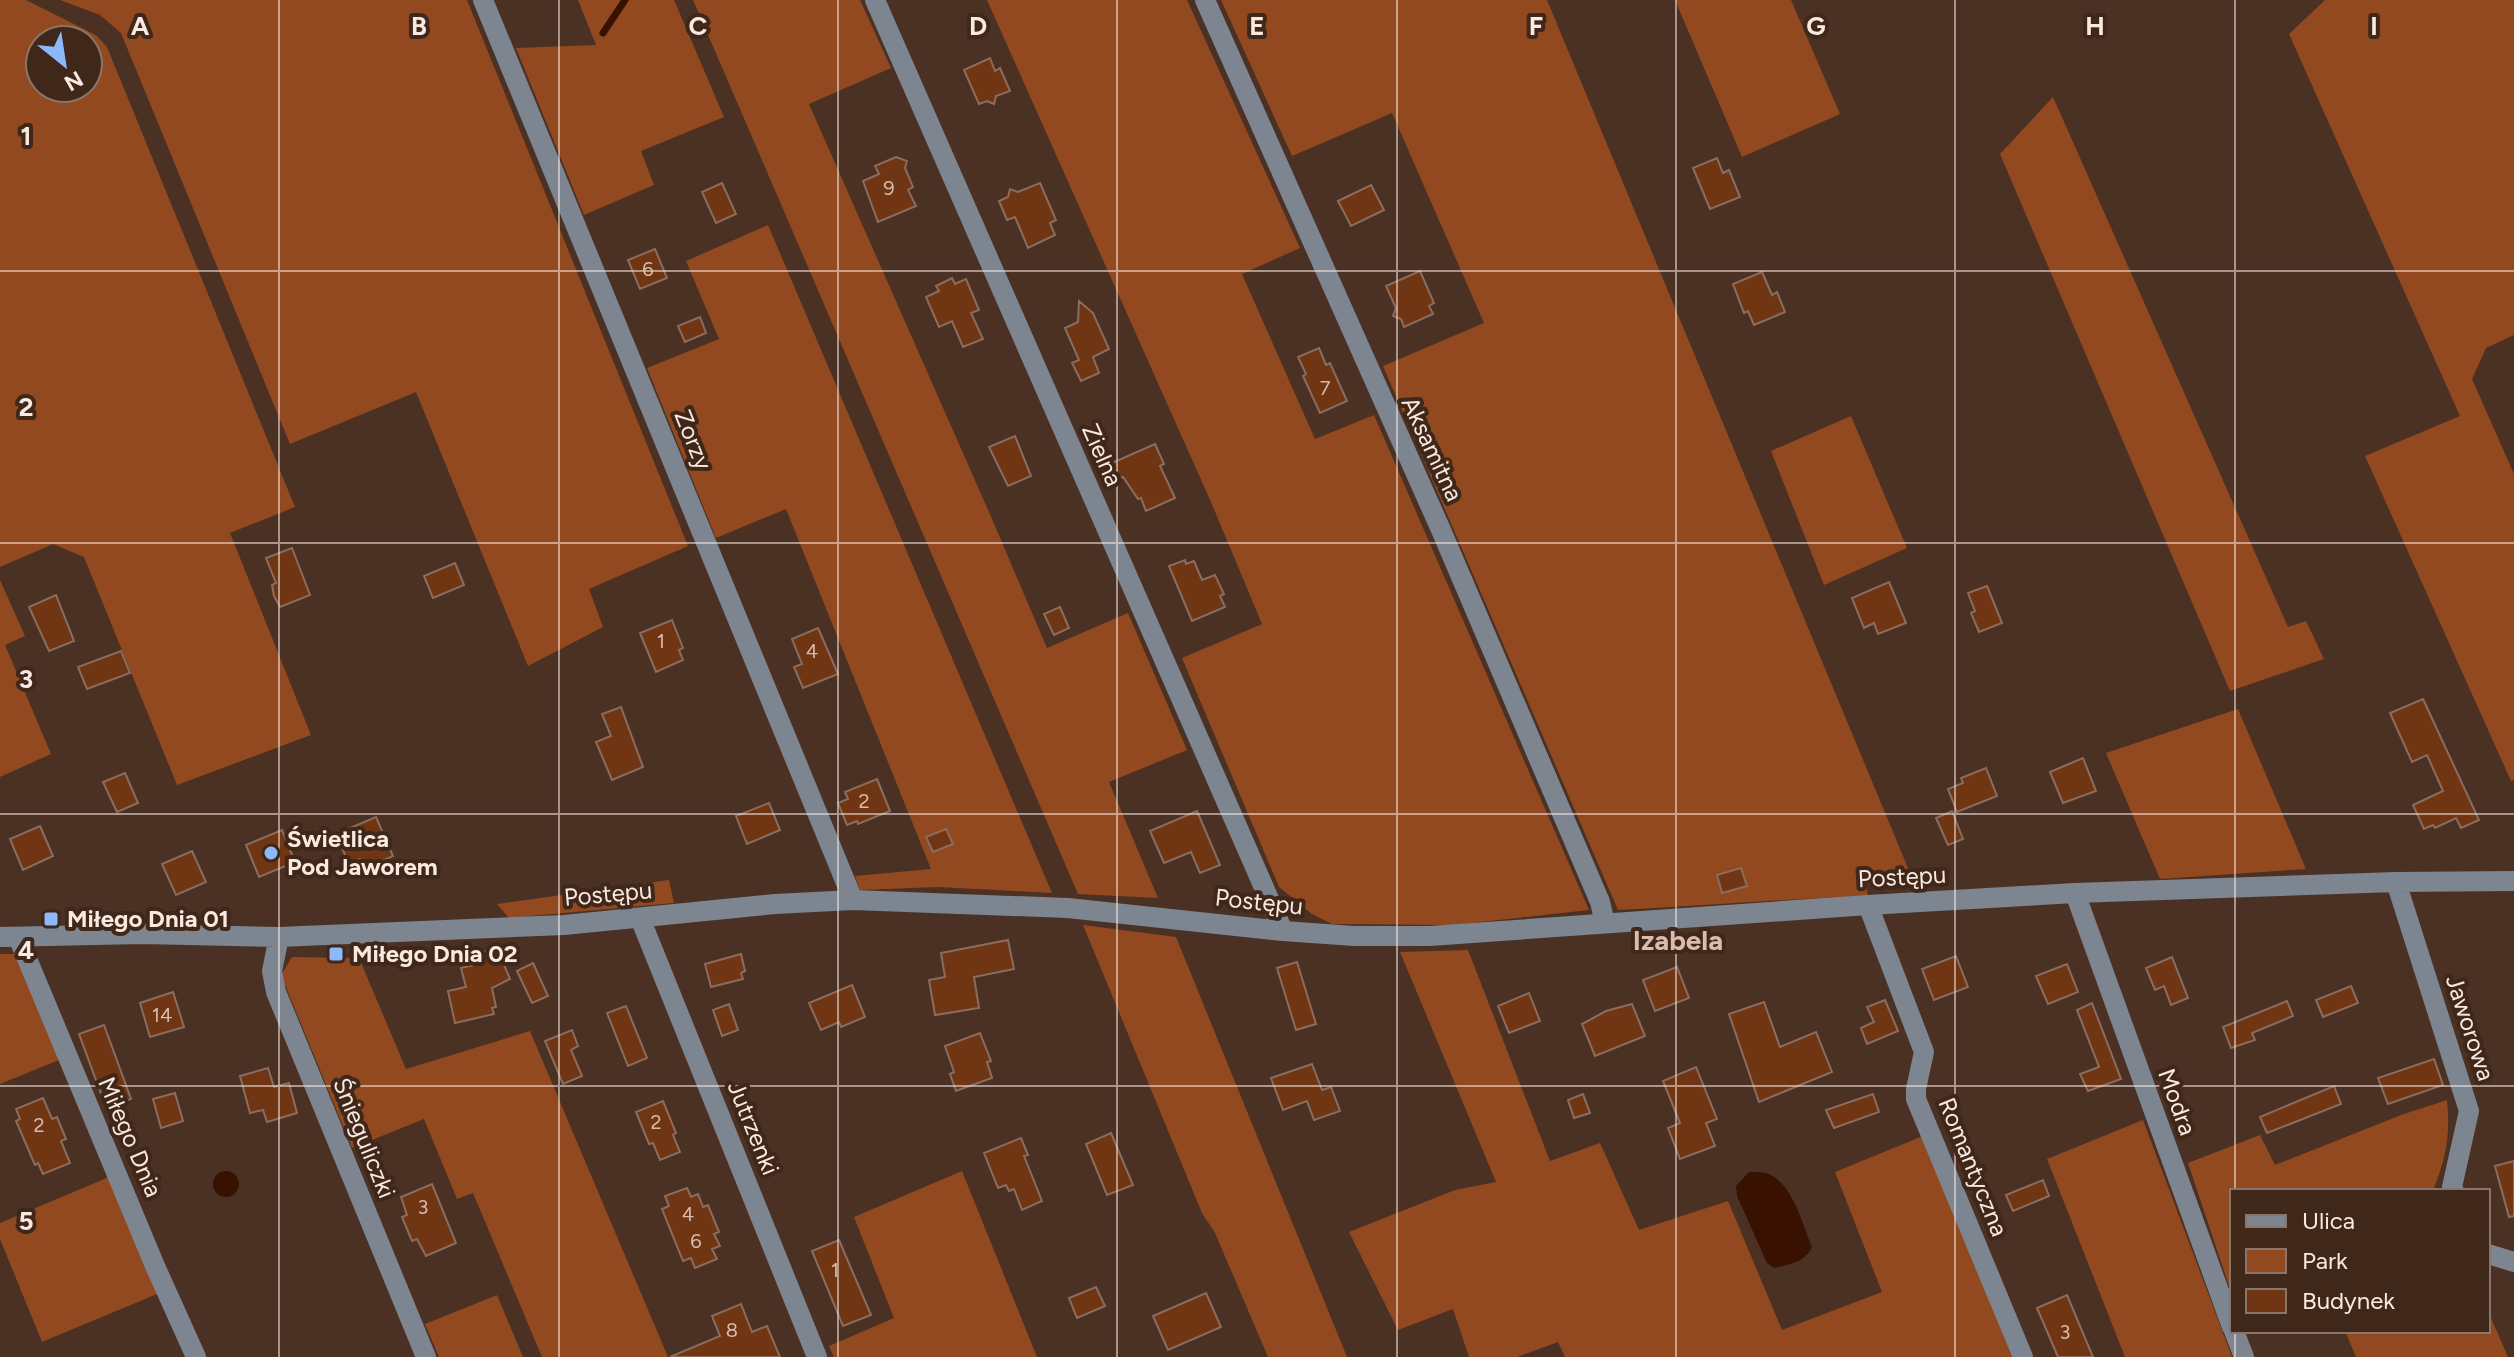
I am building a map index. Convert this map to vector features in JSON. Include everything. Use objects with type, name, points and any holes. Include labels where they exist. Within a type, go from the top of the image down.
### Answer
[{"type":"street","name":"Zorzy","points":[[483,0],[853,900]]},
{"type":"street","name":"Zielna","points":[[875,0],[1283,931]]},
{"type":"street","name":"Aksamitna","points":[[1205,0],[1447,544],[1600,902],[1605,923]]},
{"type":"street","name":"Postępu","points":[[9,937],[142,934],[279,937],[564,925],[775,904],[853,900],[1068,908],[1283,931],[1354,936],[1430,936],[2075,893],[2514,881]]},
{"type":"street","name":"Jaworowa","points":[[2396,882],[2469,1111],[2453,1189]]},
{"type":"street","name":"Modra","points":[[2075,893],[2230,1321]]},
{"type":"street","name":"Romantyczna","points":[[1868,905],[1916,1023],[1924,1052],[1916,1099],[2023,1357]]},
{"type":"street","name":"Jutrzenki","points":[[640,918],[817,1357]]},
{"type":"street","name":"Miłego Dnia","points":[[9,937],[196,1357]]},
{"type":"street","name":"Śnieguliczki","points":[[279,937],[272,971],[276,992],[426,1357]]},
{"type":"street","points":[[2490,1255],[2514,1262]]},
{"type":"street","name":"Modra","points":[[2235,1333],[2244,1357]]},
{"type":"green space","points":[[0,0],[26,0],[73,24],[24,24],[24,104],[104,104],[104,44],[107,47],[295,507],[230,533],[311,735],[177,785],[84,557],[53,544],[0,567]]},
{"type":"green space","points":[[60,0],[467,0],[688,546],[589,589],[603,627],[528,666],[416,392],[290,444],[121,33],[100,15]]},
{"type":"green space","points":[[578,0],[674,0],[724,117],[641,151],[654,185],[584,215],[516,48],[596,45]]},
{"type":"green space","points":[[693,0],[860,0],[891,68],[809,104],[1047,648],[1128,613],[1187,750],[1109,782],[1158,898],[1078,894]]},
{"type":"green space","points":[[987,0],[1187,0],[1300,248],[1242,274],[1315,439],[1374,415],[1589,910],[1454,925],[1332,924],[1312,914],[1279,887],[1182,658],[1262,624],[1211,502]]},
{"type":"green space","points":[[1221,0],[1547,0],[1908,868],[1897,881],[1866,885],[1868,896],[1618,910],[1383,366],[1484,323],[1392,113],[1292,156]]},
{"type":"green space","points":[[1675,0],[1791,0],[1840,114],[1742,157]]},
{"type":"green space","points":[[2325,0],[2514,0],[2514,335],[2486,348],[2472,379],[2514,474],[2514,780],[2511,781],[2365,456],[2460,416],[2289,34]]},
{"type":"green space","points":[[2053,97],[2288,627],[2306,621],[2324,659],[2230,691],[2000,154]]},
{"type":"green space","points":[[768,225],[1052,893],[938,887],[860,890],[855,876],[931,869],[786,509],[716,538],[647,368],[719,339],[686,261]]},
{"type":"green space","points":[[1851,416],[1907,548],[1824,585],[1771,451]]},
{"type":"green space","points":[[0,580],[25,636],[5,645],[51,754],[0,777]]},
{"type":"green space","points":[[2238,709],[2306,869],[2160,879],[2106,753]]},
{"type":"green space","points":[[669,880],[674,903],[509,918],[497,904]]},
{"type":"green space","points":[[1083,925],[1176,937],[1347,1357],[1268,1357],[1215,1233],[1202,1213]]},
{"type":"green space","points":[[1468,950],[1550,1161],[1600,1143],[1639,1230],[1728,1201],[1782,1330],[1882,1292],[1835,1172],[1923,1136],[2012,1357],[1565,1357],[1558,1342],[1517,1357],[1469,1357],[1453,1309],[1398,1330],[1349,1232],[1455,1190],[1496,1182],[1400,952]]},
{"type":"green space","points":[[0,954],[17,954],[59,1060],[0,1084]]},
{"type":"green space","points":[[292,957],[359,958],[406,1069],[530,1031],[668,1357],[542,1357],[473,1193],[457,1199],[424,1119],[352,1148],[281,975]]},
{"type":"green space","points":[[2447,1100],[2446,1144],[2434,1189],[2230,1189],[2230,1289],[2188,1163],[2260,1135],[2275,1165]]},
{"type":"green space","points":[[2143,1120],[2232,1357],[2125,1357],[2047,1159]]},
{"type":"green space","points":[[962,1171],[1037,1357],[834,1357],[829,1346],[894,1318],[854,1217]]},
{"type":"green space","points":[[109,1177],[157,1294],[42,1342],[0,1239],[0,1223]]},
{"type":"green space","points":[[497,1295],[523,1357],[439,1357],[425,1324]]},
{"type":"green space","points":[[2490,1316],[2508,1357],[2356,1357],[2346,1333],[2490,1333]]},
{"type":"shaded area","points":[[226,1171],[235,1175],[239,1184],[235,1193],[226,1197],[217,1193],[213,1184],[217,1175]]},
{"type":"shaded area","points":[[1749,1172],[1769,1174],[1791,1196],[1812,1247],[1801,1260],[1774,1268],[1767,1263],[1737,1196],[1736,1186]]},
{"type":"building","points":[[990,58],[995,71],[1000,68],[1010,91],[996,96],[994,104],[987,101],[979,104],[964,70]]},
{"type":"building","points":[[896,157],[907,161],[905,168],[913,187],[908,190],[916,206],[878,222],[863,181],[879,174],[875,166]]},
{"type":"building","points":[[1717,158],[1723,173],[1729,170],[1740,197],[1710,209],[1693,168]]},
{"type":"building","points":[[722,183],[736,214],[716,223],[702,192]]},
{"type":"building","points":[[1040,183],[1056,220],[1050,223],[1055,235],[1028,248],[1015,217],[1007,220],[999,201],[1008,197],[1010,189],[1018,192]]},
{"type":"building","points":[[1371,185],[1384,210],[1351,226],[1338,201]]},
{"type":"building","points":[[655,249],[667,278],[640,289],[628,260]]},
{"type":"building","points":[[1420,271],[1434,303],[1429,306],[1433,314],[1404,327],[1401,319],[1393,316],[1396,308],[1386,286]]},
{"type":"building","points":[[1762,272],[1772,295],[1777,292],[1785,312],[1754,325],[1748,311],[1744,313],[1733,284]]},
{"type":"building","points":[[952,278],[955,284],[966,279],[979,310],[971,313],[983,339],[963,347],[952,321],[939,327],[926,297],[939,291],[936,286]]},
{"type":"building","points":[[1079,301],[1093,313],[1109,349],[1093,357],[1099,373],[1081,381],[1072,363],[1079,360],[1065,328],[1078,322]]},
{"type":"building","points":[[700,317],[706,333],[685,342],[678,326]]},
{"type":"building","points":[[1319,348],[1326,365],[1330,363],[1347,401],[1320,413],[1298,357]]},
{"type":"building","points":[[1015,436],[1031,476],[1008,486],[989,447]]},
{"type":"building","points":[[1155,444],[1164,464],[1160,466],[1175,498],[1146,511],[1141,498],[1138,499],[1123,477],[1119,478],[1112,463]]},
{"type":"building","points":[[292,548],[310,595],[280,607],[272,585],[276,583],[266,558]]},
{"type":"building","points":[[1185,560],[1186,564],[1194,561],[1202,580],[1215,575],[1224,594],[1220,596],[1225,607],[1192,621],[1169,566]]},
{"type":"building","points":[[455,563],[464,585],[433,598],[424,576]]},
{"type":"building","points":[[1889,582],[1906,623],[1878,634],[1874,623],[1864,628],[1852,598]]},
{"type":"building","points":[[1987,586],[2002,623],[1979,632],[1971,613],[1975,611],[1968,593]]},
{"type":"building","points":[[56,595],[74,641],[49,651],[29,607]]},
{"type":"building","points":[[1060,607],[1069,628],[1054,635],[1044,614]]},
{"type":"building","points":[[672,620],[683,648],[679,650],[683,660],[656,672],[640,633]]},
{"type":"building","points":[[818,628],[838,674],[803,688],[794,667],[802,664],[792,639]]},
{"type":"building","points":[[121,651],[130,673],[87,689],[78,667]]},
{"type":"building","points":[[2423,699],[2479,820],[2461,828],[2456,818],[2435,828],[2433,825],[2424,829],[2413,805],[2443,791],[2427,755],[2412,762],[2390,713]]},
{"type":"building","points":[[621,707],[643,767],[612,780],[596,742],[611,736],[602,714]]},
{"type":"building","points":[[2083,758],[2096,791],[2063,803],[2050,772]]},
{"type":"building","points":[[1986,768],[1997,796],[1957,812],[1948,789],[1963,783],[1961,778]]},
{"type":"building","points":[[125,773],[138,803],[117,812],[103,782]]},
{"type":"building","points":[[877,779],[890,811],[858,824],[857,821],[847,825],[838,803],[848,799],[845,792]]},
{"type":"building","points":[[769,803],[780,830],[747,844],[736,816]]},
{"type":"building","points":[[1197,811],[1220,865],[1200,873],[1191,852],[1164,863],[1150,831]]},
{"type":"building","points":[[1952,811],[1963,839],[1948,845],[1936,818]]},
{"type":"building","points":[[376,817],[393,856],[364,869],[360,859],[349,864],[336,834]]},
{"type":"building","points":[[40,826],[53,856],[23,870],[10,839]]},
{"type":"building","points":[[946,829],[953,844],[933,852],[926,837]]},
{"type":"building","name":"Świetlica Pod Jaworem","points":[[282,830],[295,862],[259,877],[246,845]]},
{"type":"building","points":[[192,851],[206,882],[176,895],[162,864]]},
{"type":"building","points":[[1741,868],[1747,886],[1722,893],[1717,875]]},
{"type":"building","points":[[1008,940],[1014,969],[974,977],[979,1008],[935,1015],[929,980],[945,977],[941,953]]},
{"type":"building","points":[[496,946],[510,979],[492,988],[496,1007],[492,1008],[494,1014],[455,1023],[448,991],[466,987],[461,968],[482,963],[479,954]]},
{"type":"building","points":[[741,954],[745,971],[741,973],[743,979],[711,987],[705,964]]},
{"type":"building","points":[[1956,956],[1968,987],[1934,1000],[1922,969]]},
{"type":"building","points":[[2172,957],[2188,998],[2171,1005],[2164,986],[2155,990],[2146,968]]},
{"type":"building","points":[[1297,962],[1316,1024],[1296,1030],[1277,968]]},
{"type":"building","points":[[533,963],[548,996],[532,1003],[517,971]]},
{"type":"building","points":[[2067,964],[2078,992],[2048,1004],[2036,976]]},
{"type":"building","points":[[1677,967],[1689,998],[1655,1011],[1643,980]]},
{"type":"building","points":[[852,985],[865,1017],[841,1027],[839,1022],[821,1030],[809,1003]]},
{"type":"building","points":[[2351,986],[2358,1003],[2323,1017],[2316,1000]]},
{"type":"building","points":[[173,992],[184,1027],[150,1037],[140,1003]]},
{"type":"building","points":[[1529,993],[1540,1021],[1509,1033],[1498,1006]]},
{"type":"building","points":[[1885,1000],[1898,1031],[1867,1044],[1861,1028],[1874,1022],[1867,1007]]},
{"type":"building","points":[[2287,1001],[2293,1016],[2252,1033],[2255,1040],[2231,1048],[2223,1027]]},
{"type":"building","points":[[1764,1002],[1780,1047],[1816,1032],[1832,1072],[1759,1102],[1729,1014]]},
{"type":"building","points":[[2092,1003],[2121,1079],[2088,1091],[2080,1074],[2099,1067],[2077,1010]]},
{"type":"building","points":[[729,1004],[738,1030],[722,1036],[713,1010]]},
{"type":"building","points":[[1632,1004],[1645,1036],[1595,1056],[1582,1024],[1606,1011]]},
{"type":"building","points":[[626,1006],[647,1058],[628,1066],[607,1013]]},
{"type":"building","points":[[104,1025],[131,1099],[111,1106],[108,1097],[103,1099],[79,1034]]},
{"type":"building","points":[[572,1030],[578,1046],[571,1050],[582,1076],[563,1084],[545,1041]]},
{"type":"building","points":[[980,1033],[991,1061],[987,1062],[992,1078],[956,1091],[950,1074],[954,1072],[945,1046]]},
{"type":"building","points":[[2434,1059],[2443,1085],[2388,1104],[2378,1078]]},
{"type":"building","points":[[1312,1064],[1322,1090],[1331,1087],[1340,1111],[1314,1120],[1307,1101],[1283,1110],[1271,1078]]},
{"type":"building","points":[[1696,1067],[1717,1119],[1706,1123],[1715,1146],[1680,1159],[1668,1128],[1680,1123],[1663,1081]]},
{"type":"building","points":[[268,1068],[274,1087],[289,1083],[297,1113],[267,1122],[263,1110],[250,1113],[240,1076]]},
{"type":"building","points":[[2334,1086],[2341,1104],[2267,1133],[2260,1117]]},
{"type":"building","points":[[175,1093],[183,1121],[161,1128],[153,1099]]},
{"type":"building","points":[[1583,1094],[1590,1113],[1574,1118],[1568,1100]]},
{"type":"building","points":[[1873,1094],[1879,1112],[1834,1128],[1826,1110]]},
{"type":"building","points":[[43,1098],[52,1119],[57,1117],[66,1139],[61,1141],[70,1163],[43,1174],[38,1163],[35,1165],[16,1121],[20,1119],[16,1109]]},
{"type":"building","points":[[663,1101],[680,1152],[660,1160],[653,1143],[649,1144],[636,1112]]},
{"type":"building","points":[[1111,1133],[1133,1185],[1107,1195],[1086,1144]]},
{"type":"building","points":[[1021,1138],[1028,1155],[1024,1156],[1042,1201],[1022,1210],[1014,1189],[1009,1191],[1006,1185],[998,1188],[984,1153]]},
{"type":"building","points":[[2514,1161],[2514,1216],[2509,1217],[2495,1166]]},
{"type":"building","points":[[2043,1180],[2049,1196],[2013,1211],[2006,1195]]},
{"type":"building","points":[[432,1184],[456,1243],[426,1256],[417,1239],[412,1241],[402,1217],[407,1215],[401,1197]]},
{"type":"building","points":[[687,1188],[691,1197],[698,1194],[703,1207],[708,1205],[719,1232],[714,1234],[720,1246],[712,1249],[717,1259],[695,1268],[691,1258],[683,1261],[662,1209],[669,1206],[665,1196]]},
{"type":"building","points":[[839,1240],[871,1315],[843,1326],[812,1251]]},
{"type":"building","points":[[1096,1287],[1105,1306],[1077,1318],[1069,1298]]},
{"type":"building","points":[[1206,1293],[1221,1327],[1168,1350],[1153,1316]]},
{"type":"building","points":[[2067,1295],[2093,1357],[2058,1357],[2037,1308]]},
{"type":"building","points":[[741,1304],[752,1332],[767,1326],[780,1357],[670,1357],[720,1336],[712,1316]]},
{"type":"waterway","points":[[603,33],[625,0]]},
{"type":"place","name":"Świetlica Pod Jaworem","points":[[271,853]]},
{"type":"place","name":"Miłego Dnia 01","points":[[51,919]]},
{"type":"place","name":"Miłego Dnia 02","points":[[336,954]]},
{"type":"district","name":"Izabela","points":[[1678,940]]}]
